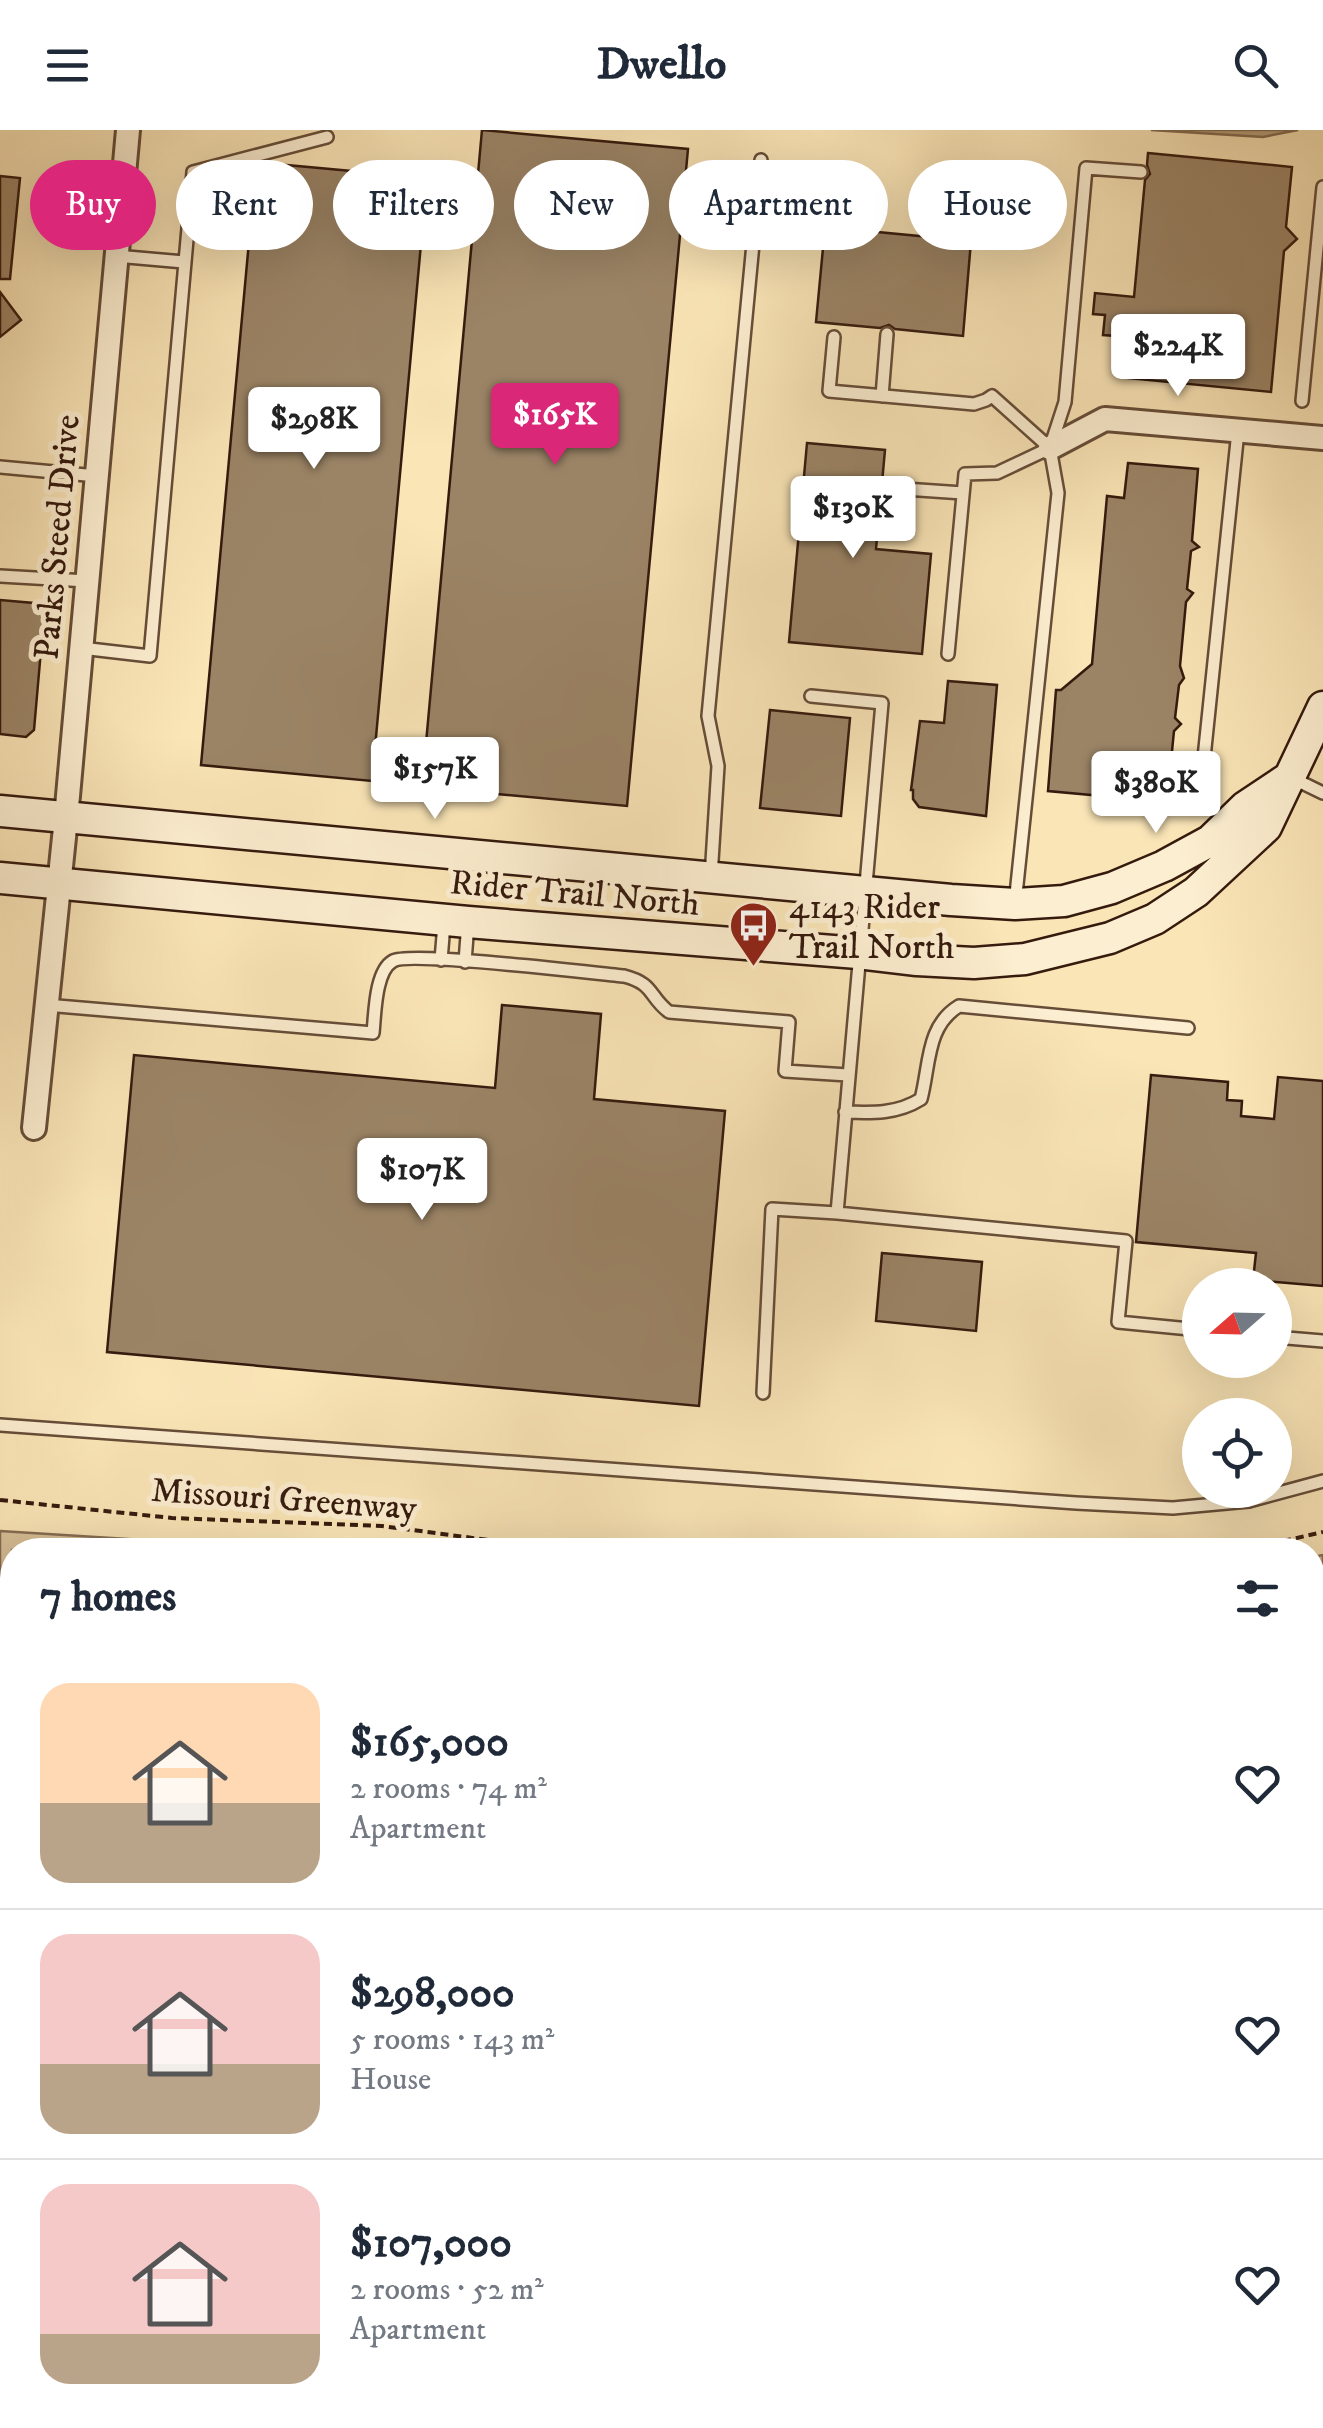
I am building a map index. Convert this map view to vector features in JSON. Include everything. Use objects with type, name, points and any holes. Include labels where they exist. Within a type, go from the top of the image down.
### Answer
[{"type":"street","name":"Parks Steed Drive","points":[[125,160],[128,130]]},
{"type":"street","name":"Parks Steed Drive","points":[[34,1128],[117,250]]},
{"type":"street","points":[[1050,448],[1105,420],[1323,438]]},
{"type":"street","points":[[1265,805],[1290,777],[1323,707]]},
{"type":"street","name":"Rider Trail North","points":[[0,812],[1015,904],[1064,901],[1112,888],[1210,841],[1245,807],[1265,805],[1266,827],[1196,892],[1155,918],[1110,938],[1025,959],[974,963],[456,921],[0,878]]},
{"type":"lane","points":[[81,648],[150,656],[193,172],[327,137]]},
{"type":"lane","points":[[1015,904],[1058,493],[1050,448],[1066,402],[1086,168],[1141,172]]},
{"type":"lane","points":[[1302,400],[1323,187]]},
{"type":"lane","points":[[711,878],[718,766],[708,716],[752,250]]},
{"type":"lane","points":[[116,256],[184,262]]},
{"type":"lane","points":[[882,396],[887,334]]},
{"type":"lane","points":[[834,336],[829,391],[974,404],[992,396],[1050,448]]},
{"type":"lane","points":[[1202,778],[1238,431]]},
{"type":"lane","points":[[948,654],[964,474],[998,473],[1050,448]]},
{"type":"lane","points":[[0,468],[96,476]]},
{"type":"lane","points":[[890,488],[963,493]]},
{"type":"lane","points":[[0,576],[87,582]]},
{"type":"lane","points":[[810,696],[882,703],[837,1213]]},
{"type":"lane","points":[[1290,777],[1323,793]]},
{"type":"lane","points":[[441,960],[456,921]]},
{"type":"lane","points":[[456,921],[465,962]]},
{"type":"lane","points":[[46,1005],[373,1033],[381,972],[392,961],[406,958],[465,962],[624,976],[646,984],[668,1012],[789,1022],[785,1071],[848,1075]]},
{"type":"lane","points":[[845,1112],[880,1113],[907,1108],[920,1099],[934,1034],[948,1012],[959,1006],[1188,1028]]},
{"type":"lane","points":[[763,1394],[772,1209],[1126,1241],[1118,1322],[1182,1328]]},
{"type":"lane","points":[[1292,1338],[1323,1341]]},
{"type":"lane","points":[[0,1424],[1173,1508],[1249,1502],[1323,1482]]},
{"type":"path","name":"Missouri Greenway","points":[[0,1500],[172,1518],[382,1526],[473,1538]]},
{"type":"path","points":[[1297,1538],[1323,1532]]},
{"type":"shaded area","points":[[1151,130],[1298,130],[1263,137]]},
{"type":"shaded area","points":[[0,1531],[112,1538],[0,1538]]},
{"type":"building","points":[[482,130],[688,149],[687,160],[669,160],[669,250],[679,250],[627,806],[422,787],[471,250],[494,250],[494,160],[479,160]]},
{"type":"building","points":[[1148,153],[1292,167],[1286,227],[1297,239],[1284,251],[1271,392],[1127,378],[1131,337],[1103,335],[1105,315],[1093,314],[1095,293],[1134,297],[1145,180],[1150,174]]},
{"type":"building","points":[[313,167],[333,169],[333,250],[420,250],[372,781],[201,765],[248,250],[313,250]]},
{"type":"building","points":[[0,176],[20,178],[10,279],[0,279]]},
{"type":"building","points":[[888,233],[908,235],[908,250],[970,250],[963,336],[895,329],[889,325],[880,328],[816,322],[823,250],[888,250]]},
{"type":"building","points":[[0,292],[21,320],[0,337]]},
{"type":"building","points":[[807,443],[885,450],[876,549],[931,554],[922,654],[789,642]]},
{"type":"building","points":[[1128,463],[1198,469],[1192,541],[1199,547],[1191,551],[1187,589],[1193,593],[1186,602],[1180,666],[1184,678],[1179,685],[1175,718],[1181,724],[1174,731],[1167,802],[1048,791],[1056,690],[1092,664],[1107,496],[1124,498]]},
{"type":"building","points":[[0,600],[45,604],[34,730],[26,737],[0,734]]},
{"type":"building","points":[[948,681],[997,685],[986,816],[919,807],[913,799],[920,721],[944,723]]},
{"type":"building","points":[[770,710],[850,718],[841,816],[760,808]]},
{"type":"building","points":[[502,1005],[601,1014],[594,1099],[725,1111],[699,1406],[107,1352],[134,1055],[495,1088]]},
{"type":"building","points":[[1151,1075],[1228,1082],[1227,1100],[1242,1101],[1241,1116],[1274,1119],[1278,1077],[1323,1081],[1323,1286],[1292,1283],[1292,1268],[1254,1268],[1256,1253],[1136,1242]]},
{"type":"building","points":[[882,1253],[982,1262],[976,1331],[876,1321]]},
{"type":"place","name":"4143 Rider Trail North","points":[[754,968]]}]
